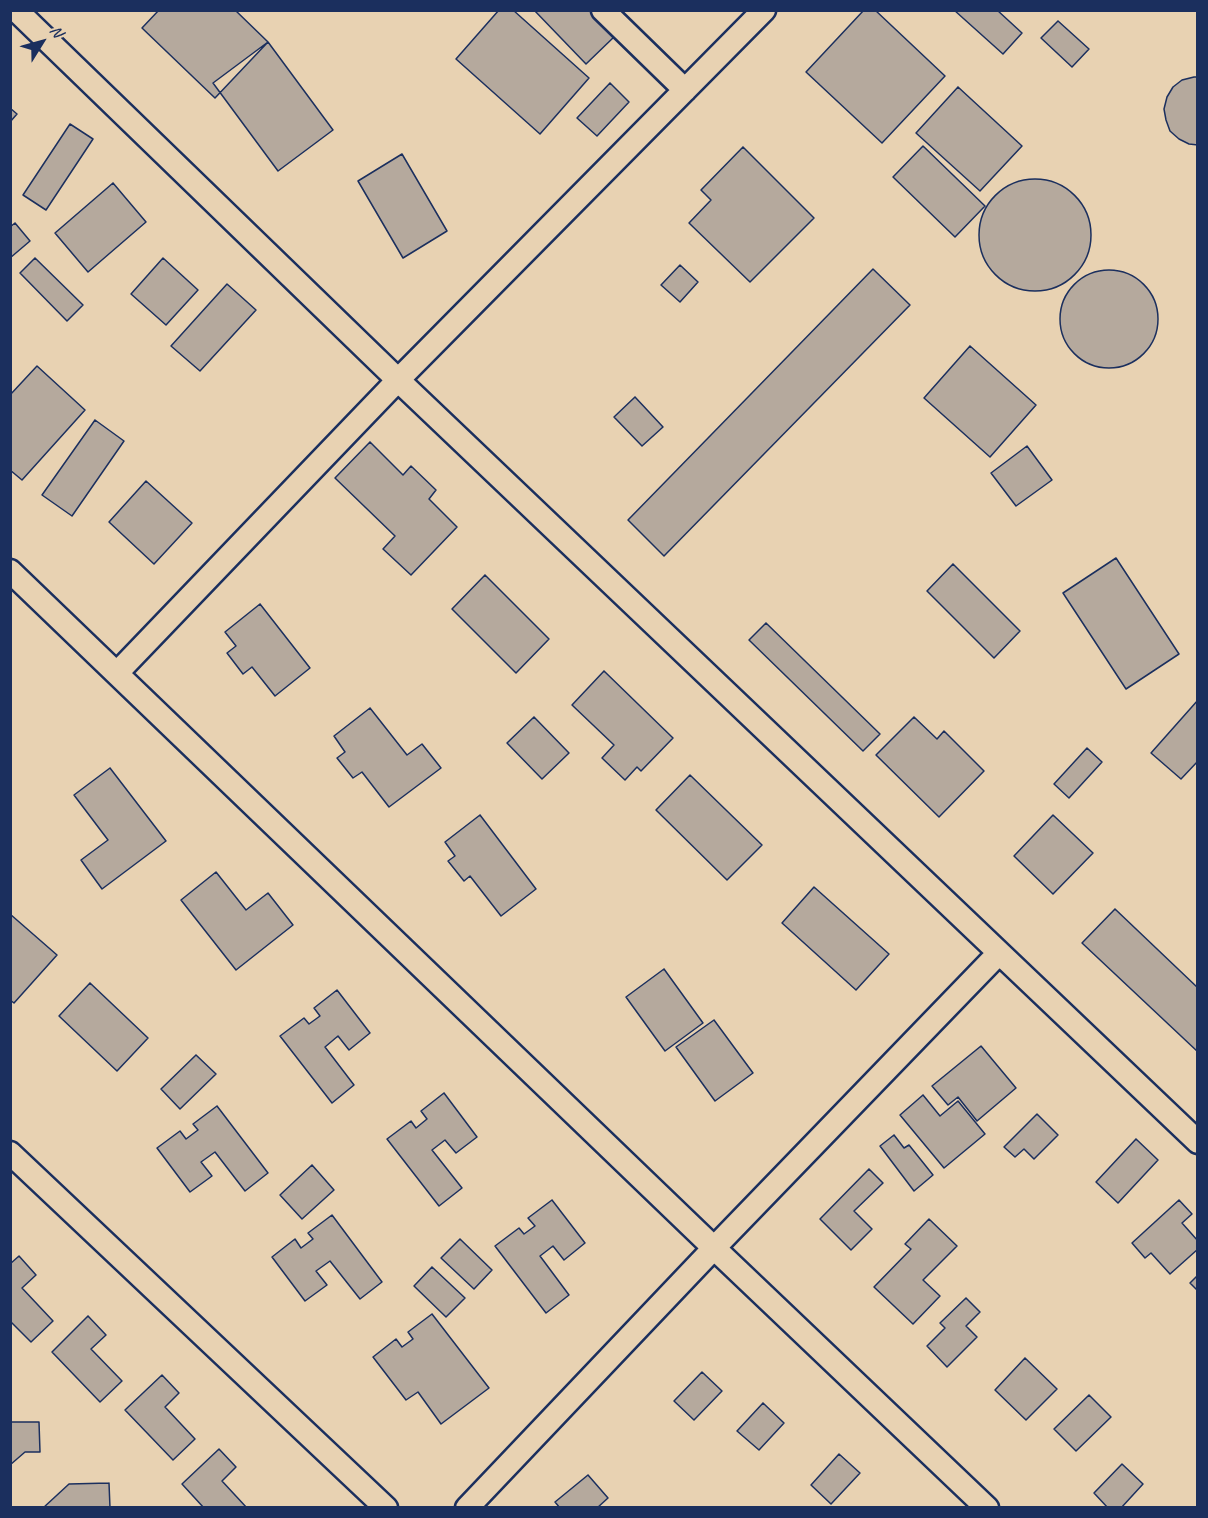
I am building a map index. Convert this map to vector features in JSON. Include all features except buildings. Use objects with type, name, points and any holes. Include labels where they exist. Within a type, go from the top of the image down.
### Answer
[{"type":"street","points":[[16,10],[398,380],[1197,1142]]},
{"type":"street","points":[[603,10],[685,90]]},
{"type":"street","points":[[117,673],[398,380],[764,10]]},
{"type":"street","points":[[10,571],[987,1508]]},
{"type":"street","points":[[467,1508],[999,952]]},
{"type":"street","points":[[10,1153],[386,1508]]}]
